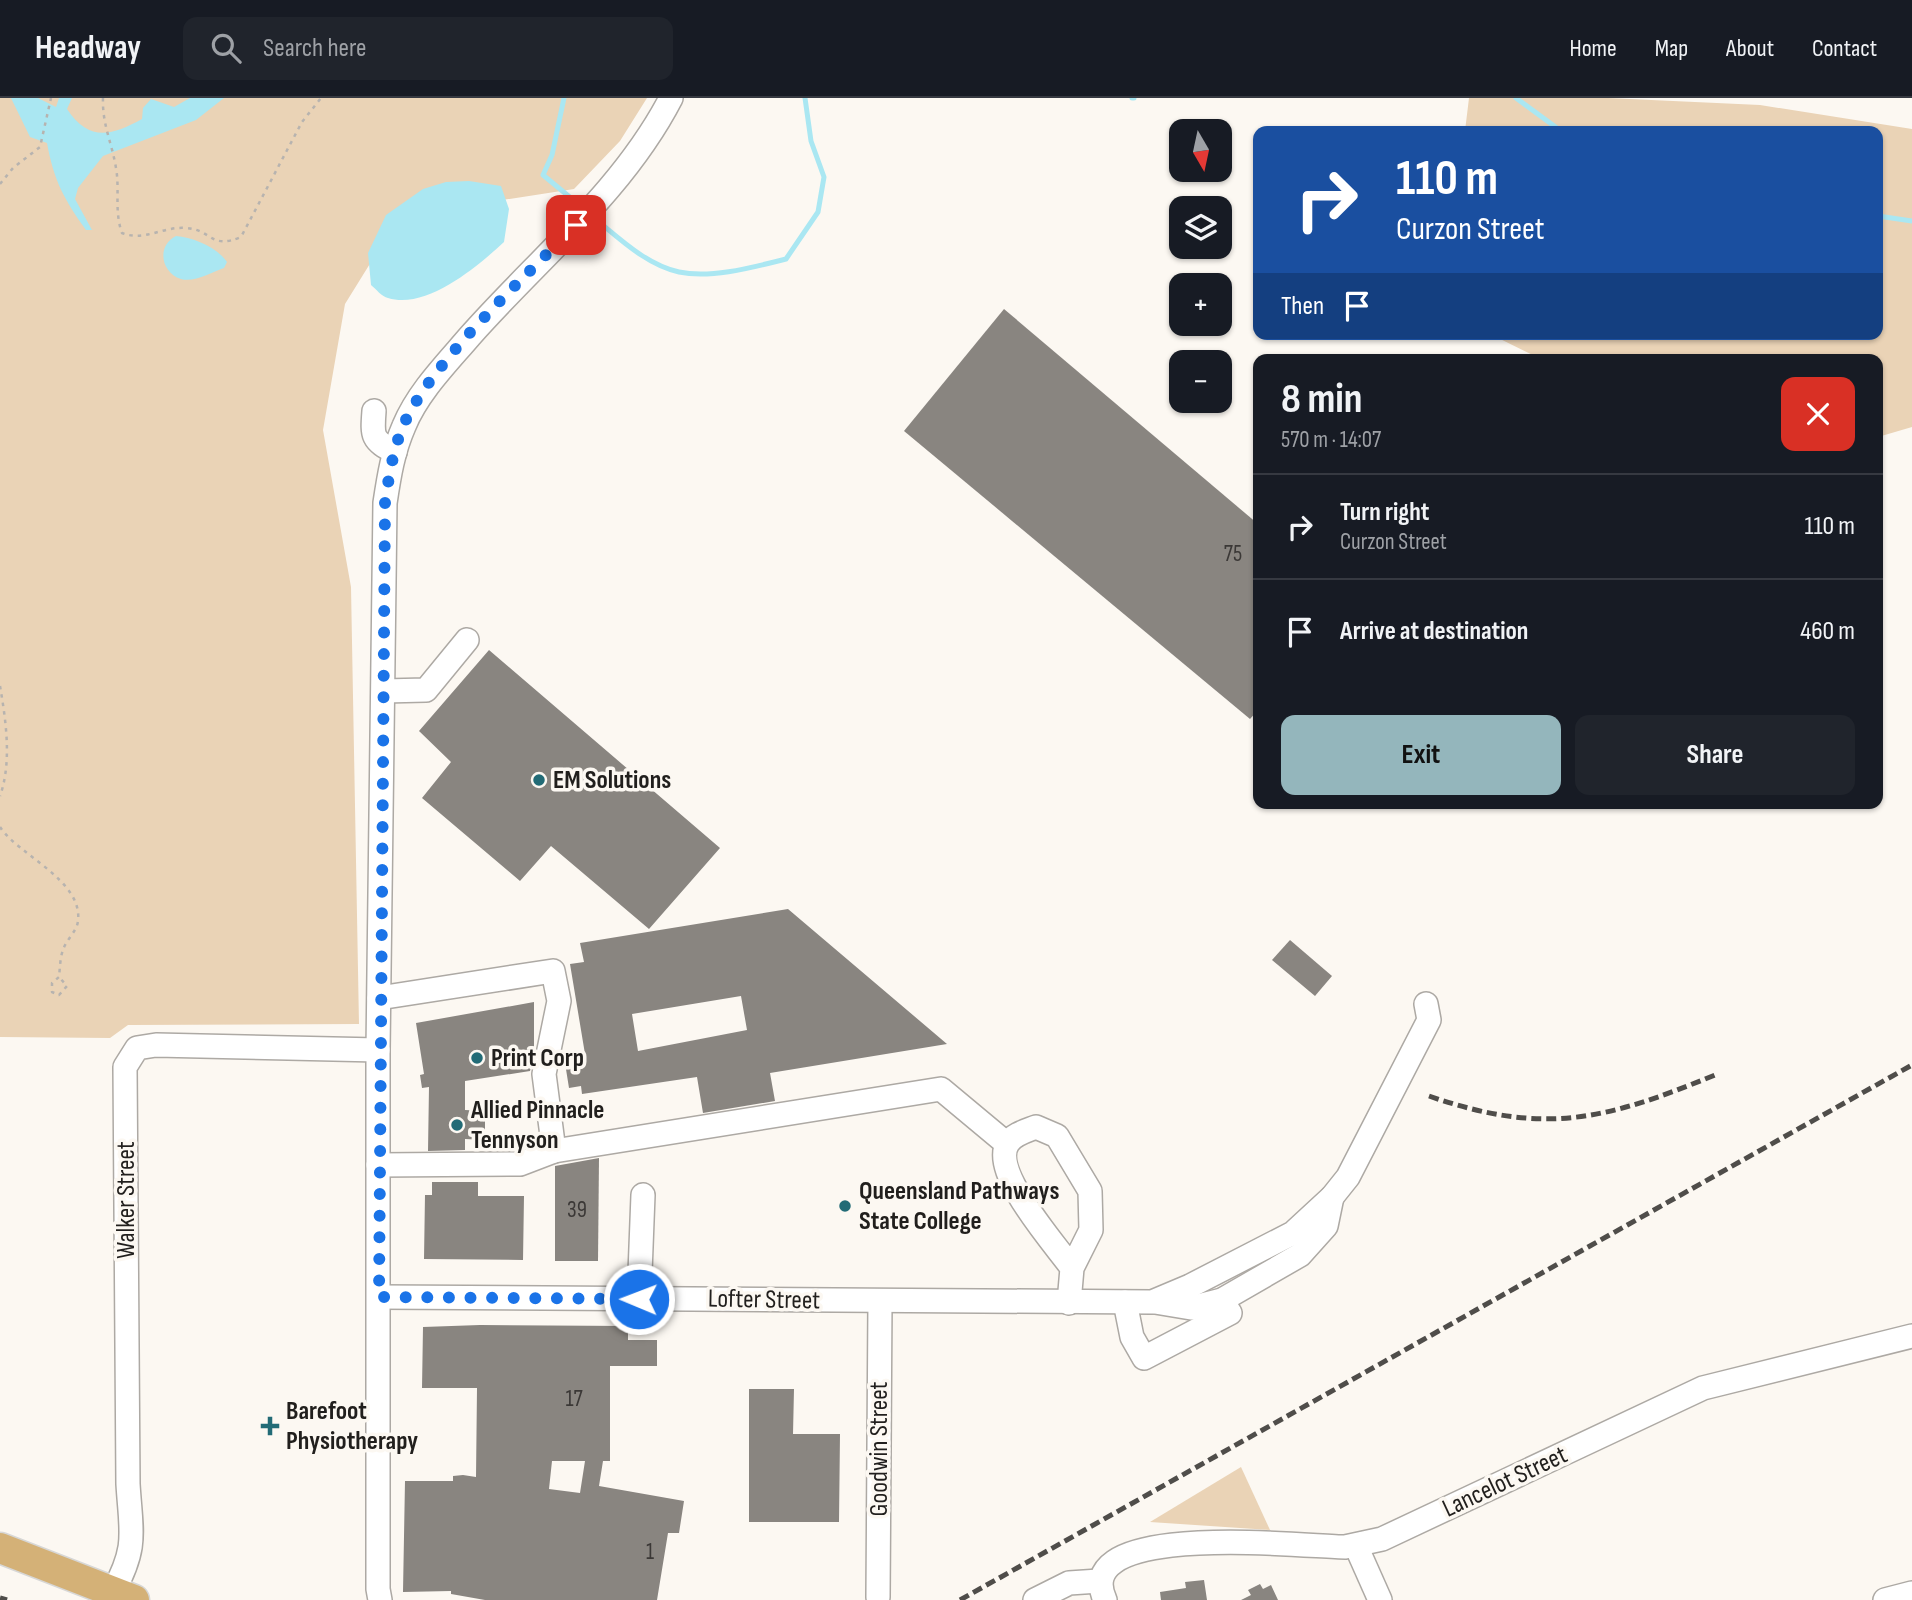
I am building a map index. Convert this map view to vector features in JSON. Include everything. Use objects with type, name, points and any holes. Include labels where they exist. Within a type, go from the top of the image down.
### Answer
[{"type":"main road","points":[[0,1548],[124,1596]]},
{"type":"street","points":[[377,1596],[378,1050],[385,503],[395,452],[405,423],[437,374],[576,225],[651,136],[671,98]]},
{"type":"street","points":[[374,411],[373,433],[378,443],[395,452]]},
{"type":"street","points":[[384,691],[426,691],[467,640]]},
{"type":"street","points":[[379,998],[553,971],[559,1001],[544,1074],[554,1152]]},
{"type":"street","points":[[1152,1301],[1190,1286],[1293,1233],[1332,1197],[1348,1177],[1429,1020],[1426,1004]]},
{"type":"street","name":"Walker Street","points":[[124,1596],[132,1549],[128,1484],[125,1067],[137,1048],[156,1045],[378,1050]]},
{"type":"street","points":[[378,1165],[520,1164],[554,1152],[941,1089],[1007,1144]]},
{"type":"street","points":[[1069,1303],[1072,1268],[1091,1230],[1090,1191],[1066,1147],[1048,1129],[1036,1127],[1019,1133],[1007,1144],[1004,1161],[1012,1184],[1072,1268]]},
{"type":"street","points":[[639,1299],[643,1195]]},
{"type":"street","points":[[1152,1301],[1191,1307],[1222,1300],[1300,1255],[1326,1226],[1332,1197]]},
{"type":"street","name":"Lofter Street","points":[[379,1297],[1069,1303],[1152,1301]]},
{"type":"street","points":[[1116,1302],[1144,1358],[1230,1313],[1222,1300]]},
{"type":"street","name":"Goodwin Street","points":[[878,1597],[880,1301]]},
{"type":"street","name":"Lancelot Street","points":[[1102,1591],[1104,1570],[1114,1560],[1168,1544],[1356,1546],[1382,1539],[1703,1388],[1912,1336]]},
{"type":"street","points":[[1356,1546],[1380,1600]]},
{"type":"street","points":[[1035,1600],[1069,1583],[1102,1591]]},
{"type":"street","points":[[1885,1600],[1912,1593]]},
{"type":"path","points":[[103,98],[104,127],[116,166],[117,220],[122,233],[132,237],[184,227],[200,231],[217,243],[225,244],[241,237],[302,122],[321,98]]},
{"type":"path","points":[[0,184],[13,168],[37,151],[50,100]]},
{"type":"path","points":[[0,686],[6,722],[6,780],[0,796]]},
{"type":"path","points":[[0,827],[7,837],[42,862],[59,880],[78,908],[78,924],[63,950],[59,977],[52,983],[52,992],[59,995],[67,986],[59,977]]},
{"type":"shaded area","points":[[0,98],[647,98],[620,141],[574,189],[470,205],[389,233],[345,304],[323,430],[351,587],[359,1024],[128,1025],[110,1038],[0,1037]]},
{"type":"shaded area","points":[[1469,98],[1608,98],[1760,105],[1912,129],[1912,427],[1883,436],[1883,354],[1531,354],[1502,340],[1883,340],[1883,126],[1466,126]]},
{"type":"shaded area","points":[[1241,1467],[1270,1530],[1150,1522]]},
{"type":"water","points":[[11,98],[38,98],[56,107],[59,98],[72,98],[67,109],[75,120],[92,131],[101,133],[120,129],[142,119],[143,108],[151,99],[174,107],[190,98],[224,98],[196,120],[103,156],[78,188],[75,199],[92,230],[86,230],[61,189],[47,143],[30,137]]},
{"type":"water","points":[[469,181],[501,186],[509,209],[504,242],[480,263],[435,292],[403,300],[381,295],[371,285],[368,253],[386,215],[423,189],[446,182]]},
{"type":"water","points":[[176,236],[211,248],[227,262],[224,268],[192,280],[174,276],[165,265],[164,252],[170,240]]},
{"type":"building","points":[[1004,309],[1253,520],[1253,716],[1250,719],[904,431]]},
{"type":"building","name":"EM Solutions","points":[[489,650],[720,848],[649,929],[551,846],[520,881],[422,798],[451,762],[419,731]]},
{"type":"building","points":[[788,909],[947,1044],[770,1073],[775,1101],[703,1113],[697,1077],[582,1094],[581,1086],[569,1088],[565,1063],[586,1060],[570,964],[584,962],[580,943]],"holes":[[[741,996],[747,1030],[638,1051],[632,1014]]]},
{"type":"building","points":[[1290,940],[1332,976],[1315,996],[1272,960]]},
{"type":"building","name":"Print Corp","points":[[534,1002],[534,1054],[530,1071],[465,1081],[465,1110],[485,1111],[485,1140],[465,1139],[465,1150],[428,1151],[429,1087],[422,1088],[420,1075],[424,1074],[416,1023]]},
{"type":"building","points":[[599,1158],[598,1261],[555,1261],[555,1166]]},
{"type":"building","points":[[432,1182],[478,1182],[478,1196],[524,1196],[523,1260],[424,1259],[425,1195],[432,1195]]},
{"type":"building","points":[[628,1326],[628,1340],[657,1340],[657,1366],[610,1366],[610,1461],[603,1461],[599,1486],[684,1501],[679,1533],[668,1533],[657,1600],[485,1600],[451,1594],[451,1591],[403,1592],[405,1481],[453,1481],[453,1476],[463,1475],[476,1477],[477,1388],[422,1388],[423,1327]],"holes":[[[552,1461],[585,1461],[580,1493],[549,1489]]]},
{"type":"building","points":[[749,1389],[794,1389],[793,1434],[840,1434],[839,1522],[749,1522]]},
{"type":"building","points":[[1204,1580],[1207,1600],[1161,1600],[1160,1592],[1186,1588],[1185,1582]]},
{"type":"building","points":[[1260,1584],[1263,1589],[1271,1585],[1278,1600],[1241,1600],[1251,1595],[1248,1590]]},
{"type":"waterway","points":[[564,98],[552,155],[543,175],[583,208]]},
{"type":"waterway","points":[[593,217],[644,257],[679,272],[718,273],[786,259],[818,212],[824,177],[811,141],[805,98]]},
{"type":"waterway","points":[[1516,98],[1554,126]]},
{"type":"waterway","points":[[1883,217],[1912,221]]},
{"type":"railway","points":[[960,1600],[1912,1065]]},
{"type":"railway","points":[[1429,1096],[1507,1116],[1541,1119],[1574,1117],[1640,1103],[1715,1075]]},
{"type":"railway","points":[[0,1598],[7,1600]]},
{"type":"place","name":"EM Solutions","points":[[539,780]]},
{"type":"place","name":"Print Corp","points":[[477,1058]]},
{"type":"place","name":"Allied Pinnacle Tennyson","points":[[457,1125]]},
{"type":"place","name":"Queensland Pathways State College","points":[[845,1206]]},
{"type":"place","name":"Barefoot Physiotherapy","points":[[270,1426]]},
{"type":"route","points":[[576,225],[437,374],[405,423],[390,466],[385,503],[386,610],[378,1050],[379,1297],[639,1299]]}]
